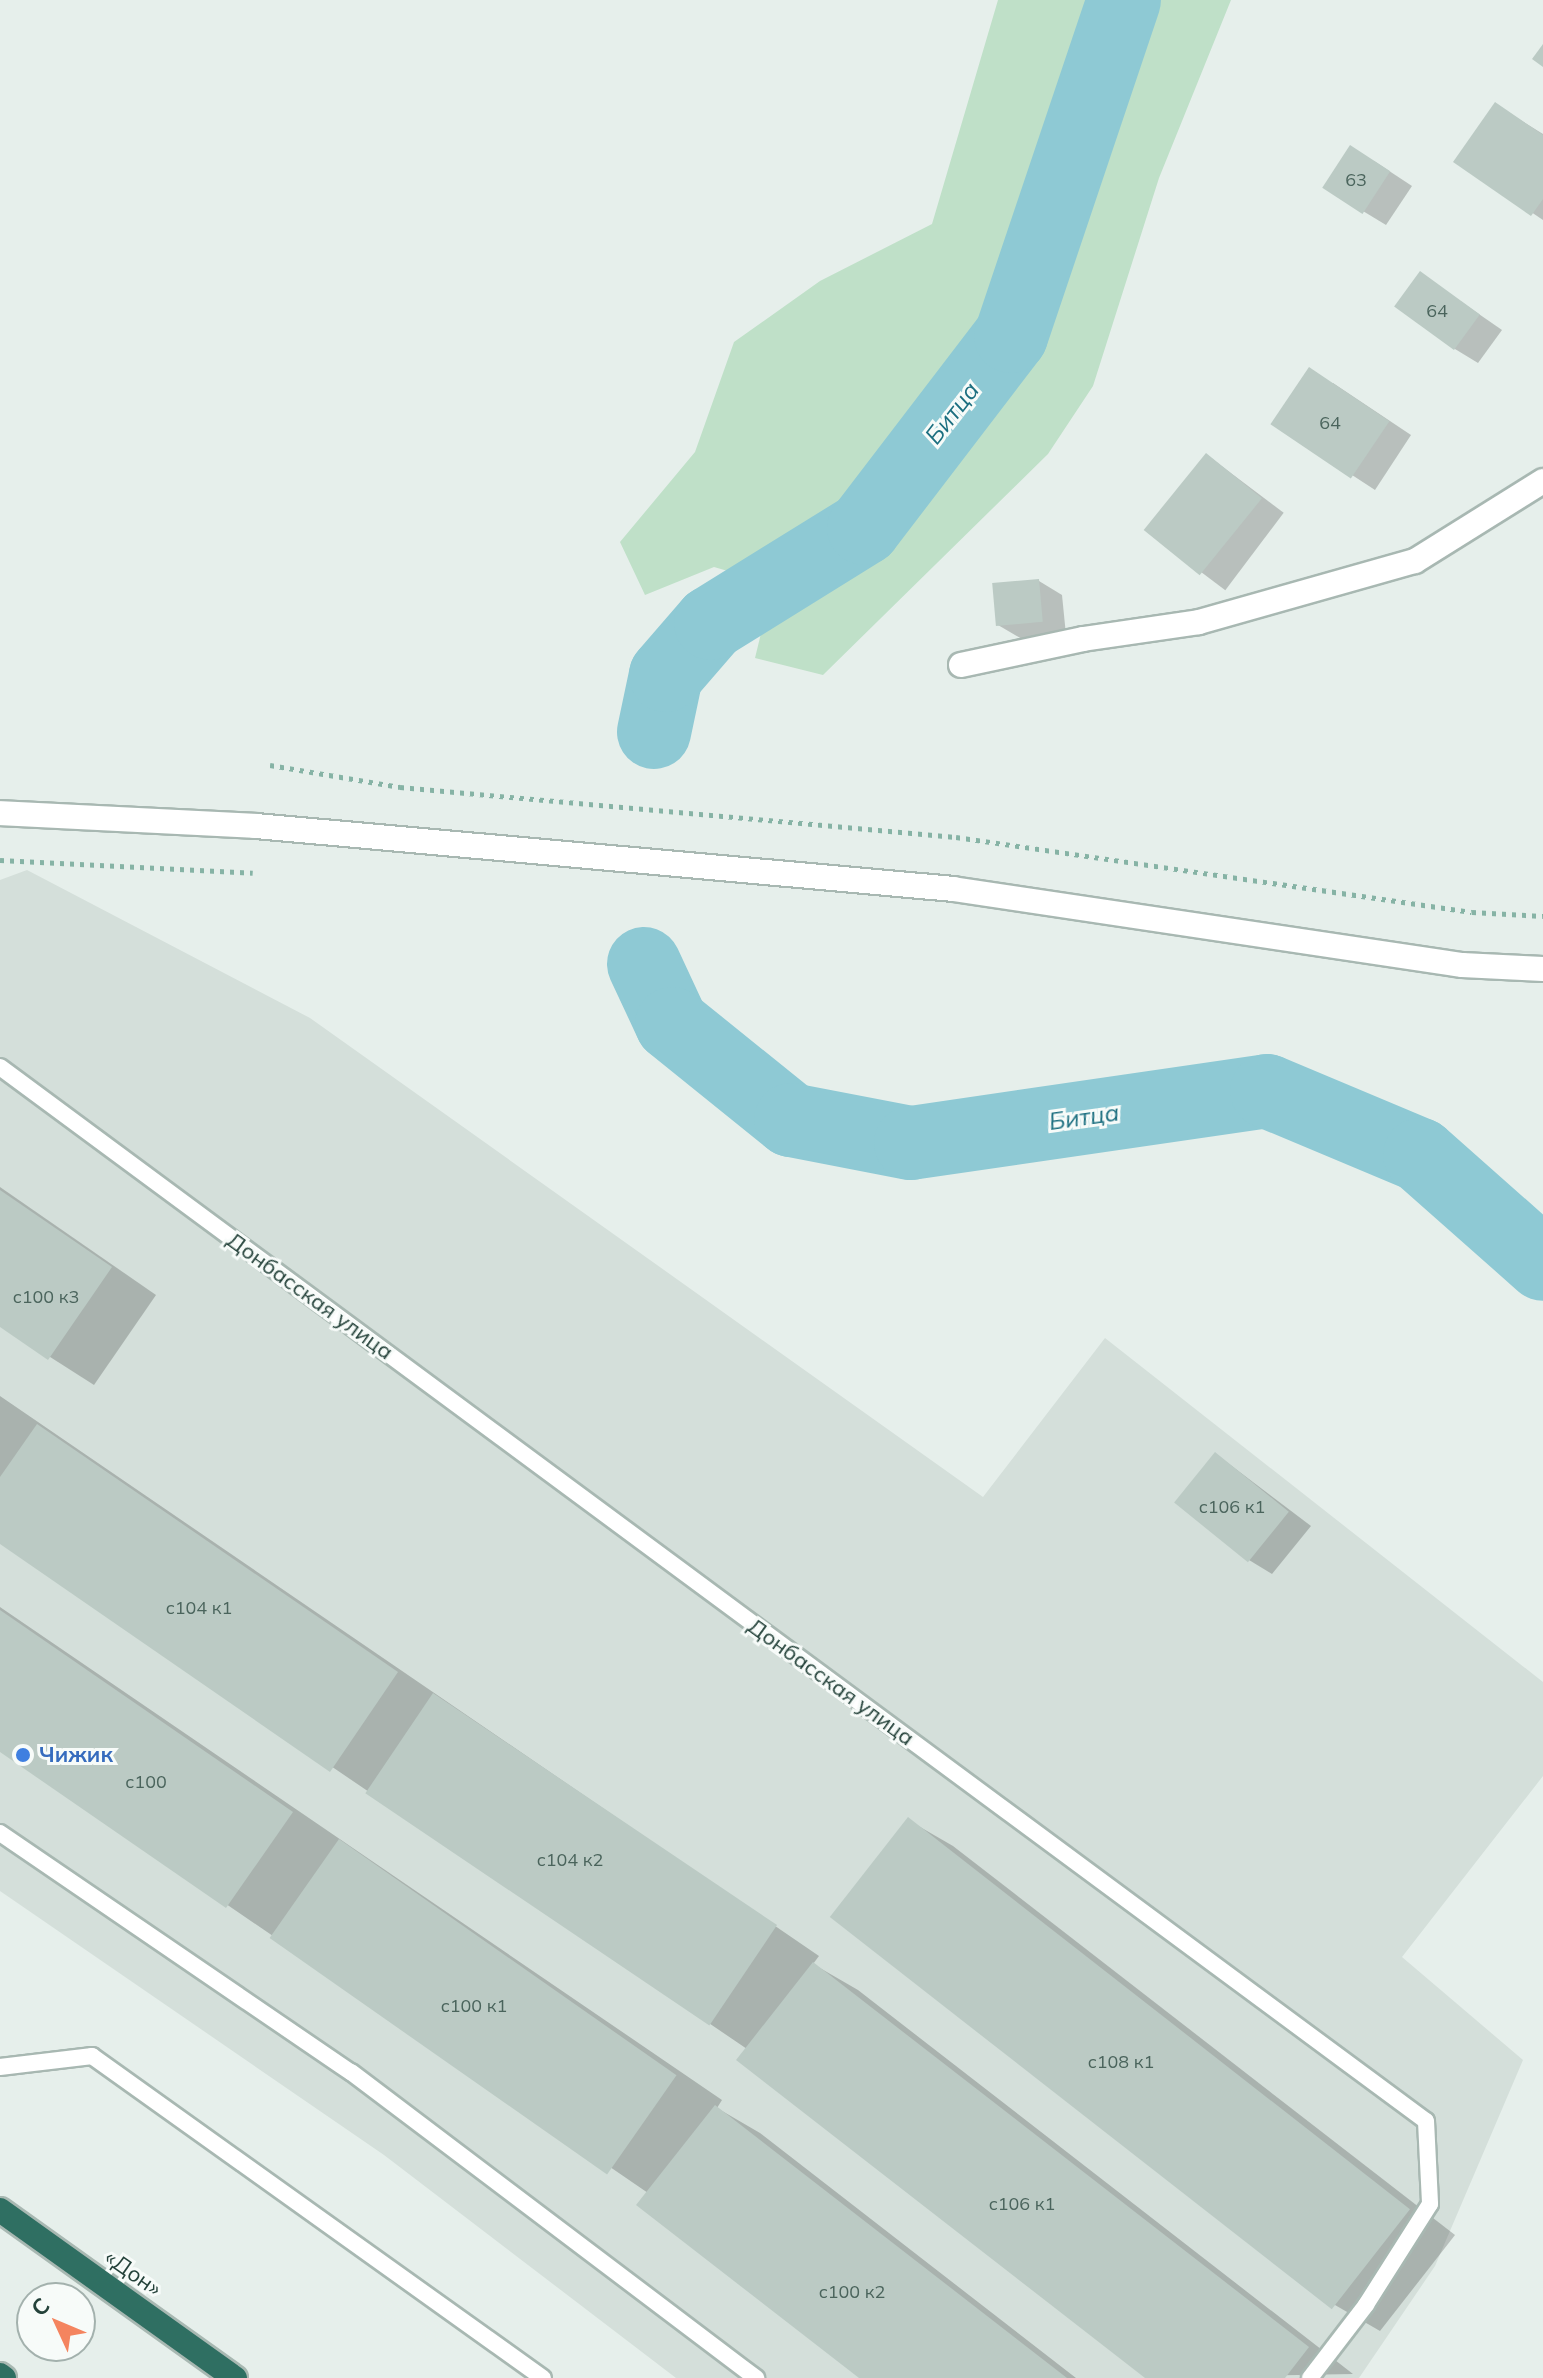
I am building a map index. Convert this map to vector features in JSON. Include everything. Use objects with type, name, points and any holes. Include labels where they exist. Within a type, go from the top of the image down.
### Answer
[{"type":"highway","name":"«Дон»","points":[[0,2210],[235,2378]]},
{"type":"street","points":[[961,665],[1083,639],[1199,622],[1415,561],[1543,481]]},
{"type":"street","points":[[0,813],[256,826],[938,888],[1170,918],[1462,965],[1543,969]]},
{"type":"lane","name":"Донбасская улица","points":[[0,1067],[1426,2121],[1430,2204],[1366,2305],[1310,2378]]},
{"type":"lane","points":[[0,1833],[351,2072],[756,2378]]},
{"type":"lane","points":[[0,2067],[92,2056],[543,2378]]},
{"type":"path","points":[[270,765],[400,787],[956,837],[1472,912],[1543,916]]},
{"type":"path","points":[[0,860],[253,873]]},
{"type":"shaded area","points":[[27,870],[310,1018],[983,1497],[1105,1338],[1543,1682],[1543,1776],[1402,1957],[1523,2060],[1435,2266],[1359,2378],[676,2378],[384,2155],[0,1891],[0,880]]},
{"type":"green space","points":[[998,0],[1231,0],[1159,178],[1093,386],[1048,454],[823,675],[755,658],[773,584],[714,567],[645,595],[620,542],[695,452],[734,342],[820,281],[932,224]]},
{"type":"building","points":[[1543,44],[1543,67],[1532,59]]},
{"type":"building","points":[[1495,102],[1543,135],[1543,199],[1531,216],[1453,162]]},
{"type":"building","points":[[1350,145],[1390,171],[1362,214],[1322,188]]},
{"type":"building","points":[[1420,271],[1480,314],[1454,350],[1394,307]]},
{"type":"building","points":[[1309,367],[1389,421],[1351,478],[1270,424]]},
{"type":"building","points":[[1206,453],[1262,498],[1200,575],[1144,530]]},
{"type":"building","points":[[1039,579],[1043,622],[996,626],[992,583]]},
{"type":"building","points":[[0,1190],[112,1267],[48,1360],[0,1327]]},
{"type":"building","points":[[37,1424],[398,1672],[330,1772],[0,1544],[0,1477]]},
{"type":"building","points":[[1215,1452],[1289,1512],[1248,1562],[1174,1503]]},
{"type":"building","points":[[0,1610],[293,1812],[226,1908],[0,1752]]},
{"type":"building","points":[[433,1693],[777,1925],[709,2025],[365,1793]]},
{"type":"building","points":[[908,1817],[1410,2209],[1332,2309],[830,1917]]},
{"type":"building","points":[[339,1839],[676,2075],[607,2174],[270,1938]]},
{"type":"building","points":[[813,1962],[1309,2347],[1285,2378],[1145,2378],[736,2060]]},
{"type":"building","points":[[715,2105],[1067,2378],[859,2378],[636,2205]]},
{"type":"waterway","name":"Битца","points":[[654,732],[666,675],[711,623],[864,528],[1011,336],[1124,0]]},
{"type":"waterway","name":"Битца","points":[[644,964],[672,1024],[791,1120],[911,1143],[1267,1091],[1420,1155],[1543,1264]]},
{"type":"place","name":"Чижик","points":[[23,1755]]}]
